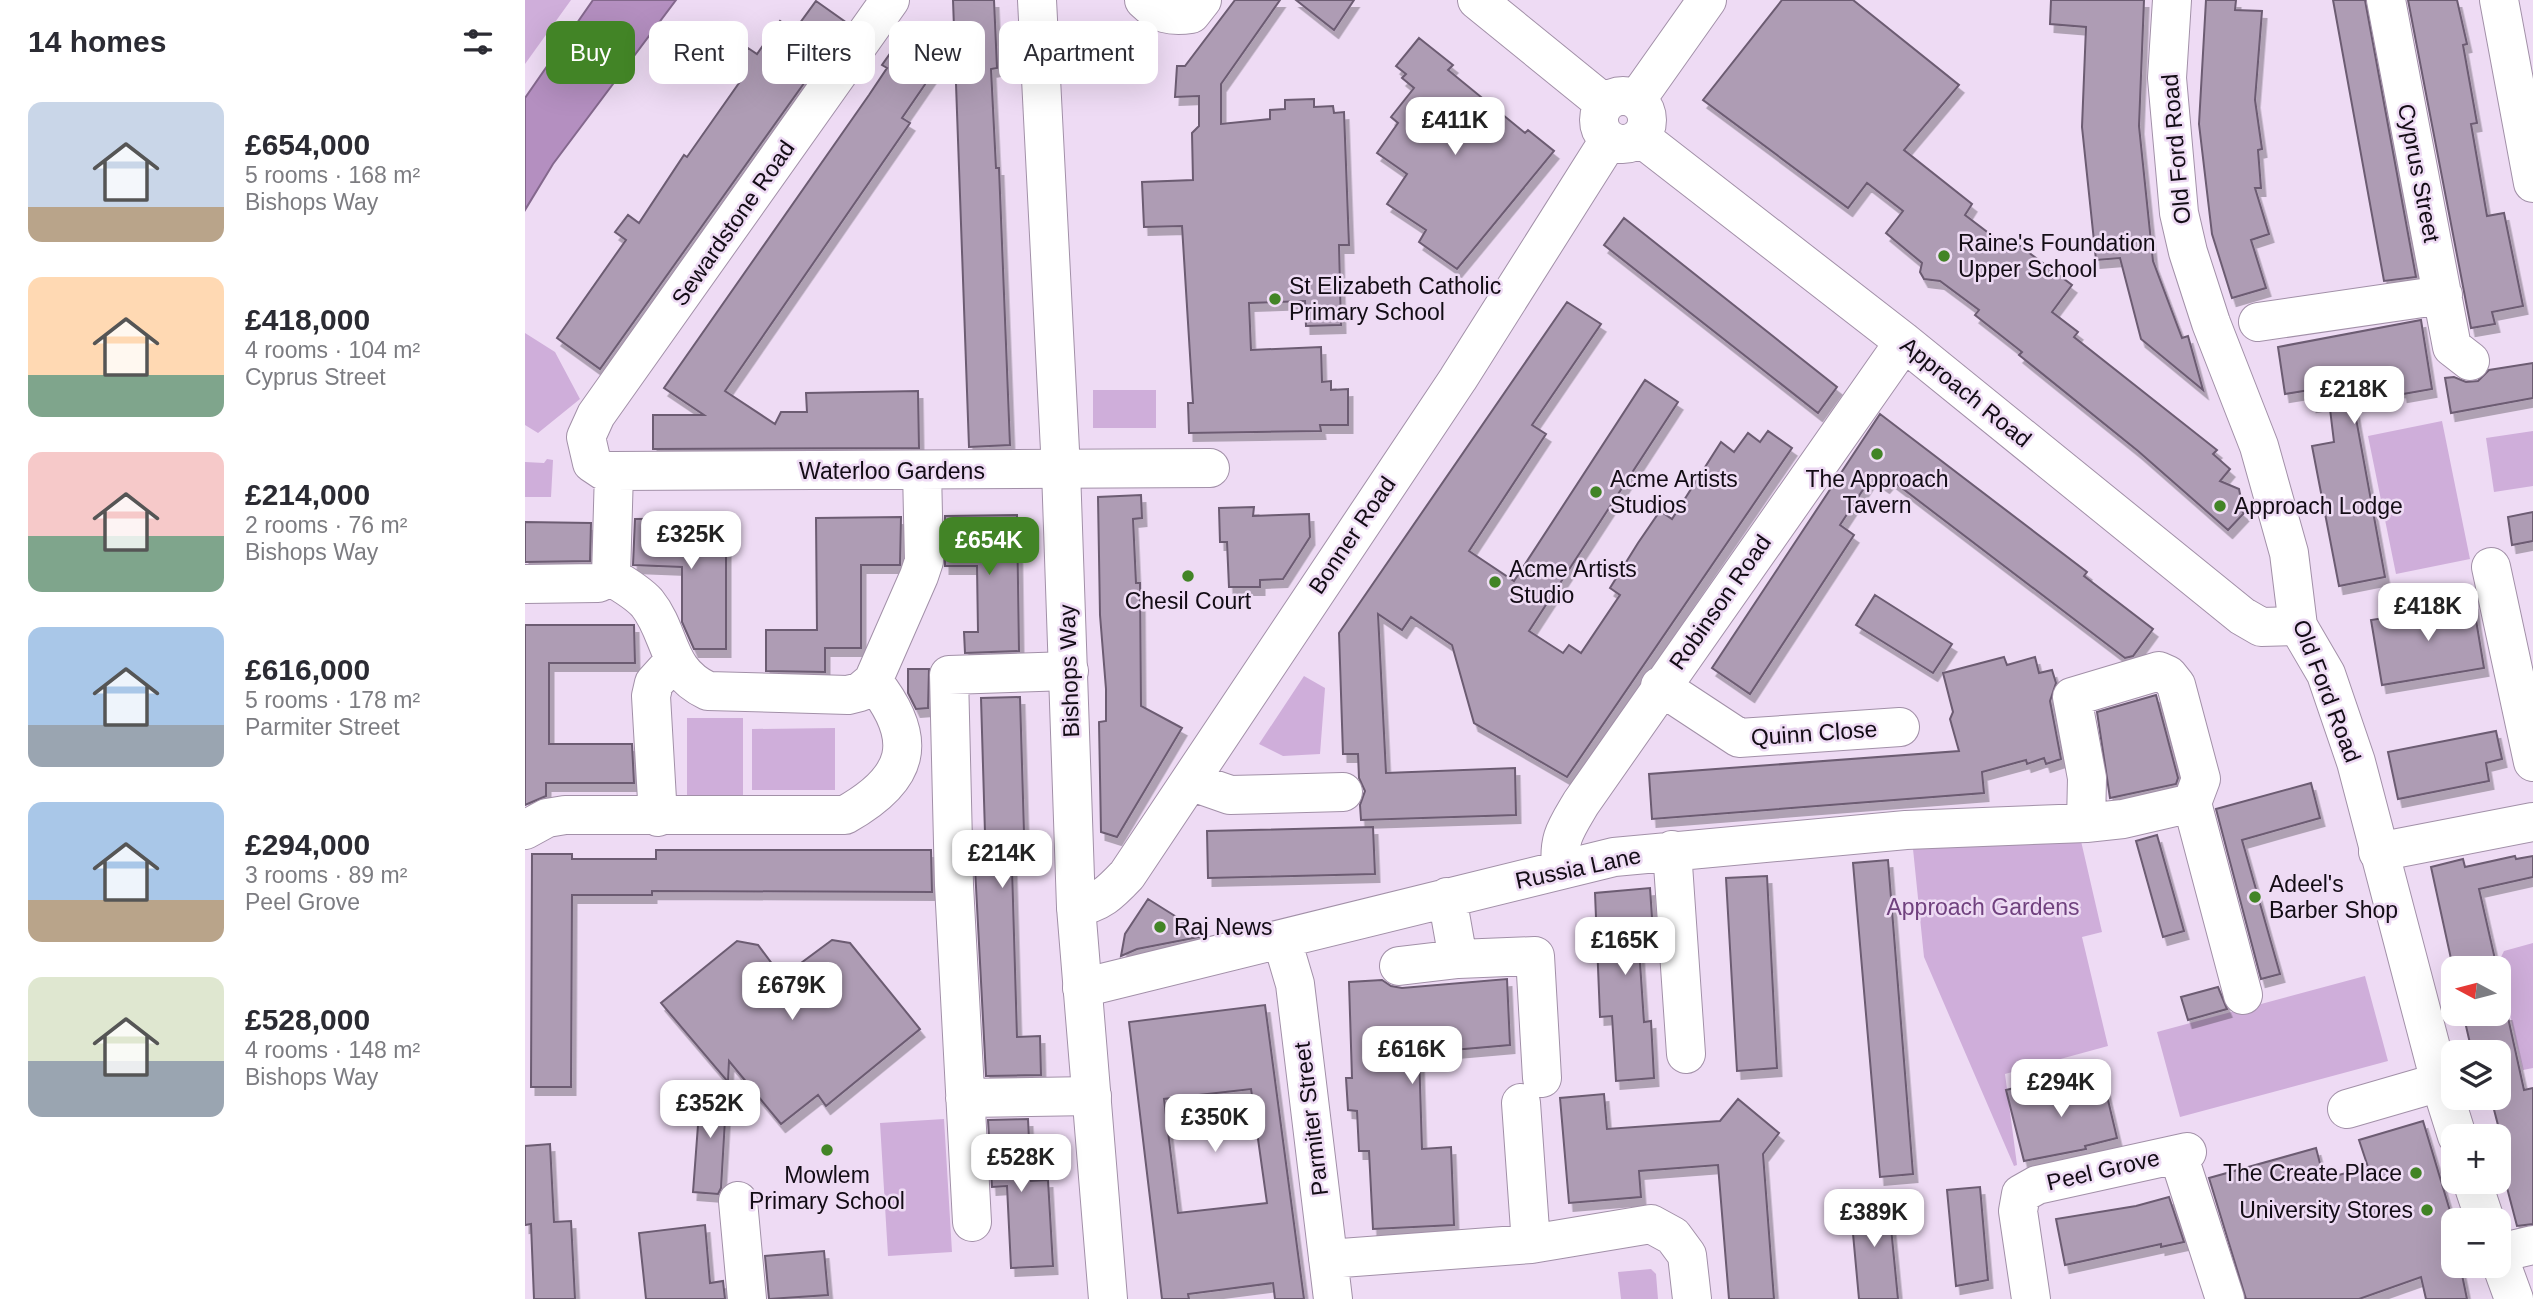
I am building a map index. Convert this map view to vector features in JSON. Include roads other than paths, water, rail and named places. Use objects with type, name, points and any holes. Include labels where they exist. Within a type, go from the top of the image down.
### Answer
[{"type":"street","name":"Sewardstone Road","points":[[611,577],[600,461],[586,437],[596,415],[890,0]]},
{"type":"street","name":"Bishops Way","points":[[1037,0],[1061,470],[1076,907],[1107,1299]]},
{"type":"street","points":[[1144,0],[1157,12],[1175,16],[1191,14],[1202,0]]},
{"type":"street","name":"Approach Road","points":[[1477,0],[2242,616],[2260,627],[2298,626]]},
{"type":"street","name":"Bonner Road","points":[[1076,907],[1095,904],[1107,896],[1127,875],[1190,782],[1215,717],[1449,391],[1623,120],[1707,0]]},
{"type":"street","name":"Old Ford Road","points":[[2172,0],[2167,78],[2179,213],[2211,323],[2259,446],[2289,553],[2298,626],[2326,674],[2356,762],[2453,1124]]},
{"type":"street","name":"Cyprus Street","points":[[2386,0],[2443,295],[2461,354]]},
{"type":"street","points":[[2499,0],[2533,183]]},
{"type":"street","points":[[2258,322],[2443,295]]},
{"type":"street","name":"Robinson Road","points":[[1561,870],[1559,847],[1562,835],[1660,687],[1904,342]]},
{"type":"street","name":"Waterloo Gardens","points":[[600,461],[922,470],[1209,467]]},
{"type":"street","points":[[525,584],[598,583],[611,577],[647,603],[674,661],[694,685],[719,693],[848,695],[860,692],[873,681],[924,561],[922,470]]},
{"type":"street","points":[[2491,567],[2518,606],[2533,762]]},
{"type":"street","points":[[658,817],[651,696],[654,683],[674,661]]},
{"type":"street","points":[[972,1222],[964,1098],[949,675],[1069,671]]},
{"type":"street","points":[[2086,822],[2087,778],[2072,697],[2158,671],[2168,675],[2176,685],[2201,779],[2192,803],[2243,995]]},
{"type":"street","points":[[525,830],[547,818],[565,815],[845,815],[876,798],[896,772],[902,751],[900,725],[893,705],[873,681]]},
{"type":"street","name":"Quinn Close","points":[[1660,687],[1739,738],[1900,727]]},
{"type":"street","points":[[1190,782],[1230,795],[1343,792]]},
{"type":"street","name":"Russia Lane","points":[[1082,988],[1615,857],[1906,830],[2123,819],[2192,803]]},
{"type":"street","points":[[2378,852],[2533,822]]},
{"type":"street","points":[[1672,850],[1686,1054]]},
{"type":"street","points":[[1447,897],[1458,959]]},
{"type":"street","name":"Parmiter Street","points":[[1282,940],[1295,984],[1333,1299]]},
{"type":"street","points":[[1399,966],[1458,959],[1535,956],[1531,1244]]},
{"type":"street","points":[[2347,1109],[2440,1082]]},
{"type":"street","points":[[964,1098],[1092,1096]]},
{"type":"street","name":"Peel Grove","points":[[2031,1299],[2018,1211],[2021,1194],[2037,1185],[2183,1153],[2225,1299]]},
{"type":"street","points":[[738,1201],[747,1299]]},
{"type":"street","points":[[1328,1259],[1531,1244],[1651,1224],[1673,1236],[1686,1255],[1692,1299]]},
{"type":"street","points":[[2511,1252],[2533,1245]]},
{"type":"street","points":[[2507,1278],[2514,1299]]},
{"type":"place","name":"Raine's Foundation Upper School","points":[[1944,256]]},
{"type":"place","name":"St Elizabeth Catholic Primary School","points":[[1275,299]]},
{"type":"place","name":"The Approach Tavern","points":[[1877,454]]},
{"type":"place","name":"Acme Artists Studios","points":[[1596,492]]},
{"type":"place","name":"Approach Lodge","points":[[2220,506]]},
{"type":"place","name":"Chesil Court","points":[[1188,576]]},
{"type":"place","name":"Acme Artists Studio","points":[[1495,582]]},
{"type":"place","name":"Adeel's Barber Shop","points":[[2255,897]]},
{"type":"place","name":"Raj News","points":[[1160,927]]},
{"type":"place","name":"Mowlem Primary School","points":[[827,1150]]},
{"type":"place","name":"The Create Place","points":[[2416,1173]]},
{"type":"place","name":"University Stores","points":[[2427,1210]]},
{"type":"park label","name":"Approach Gardens","points":[[1983,907]]}]
